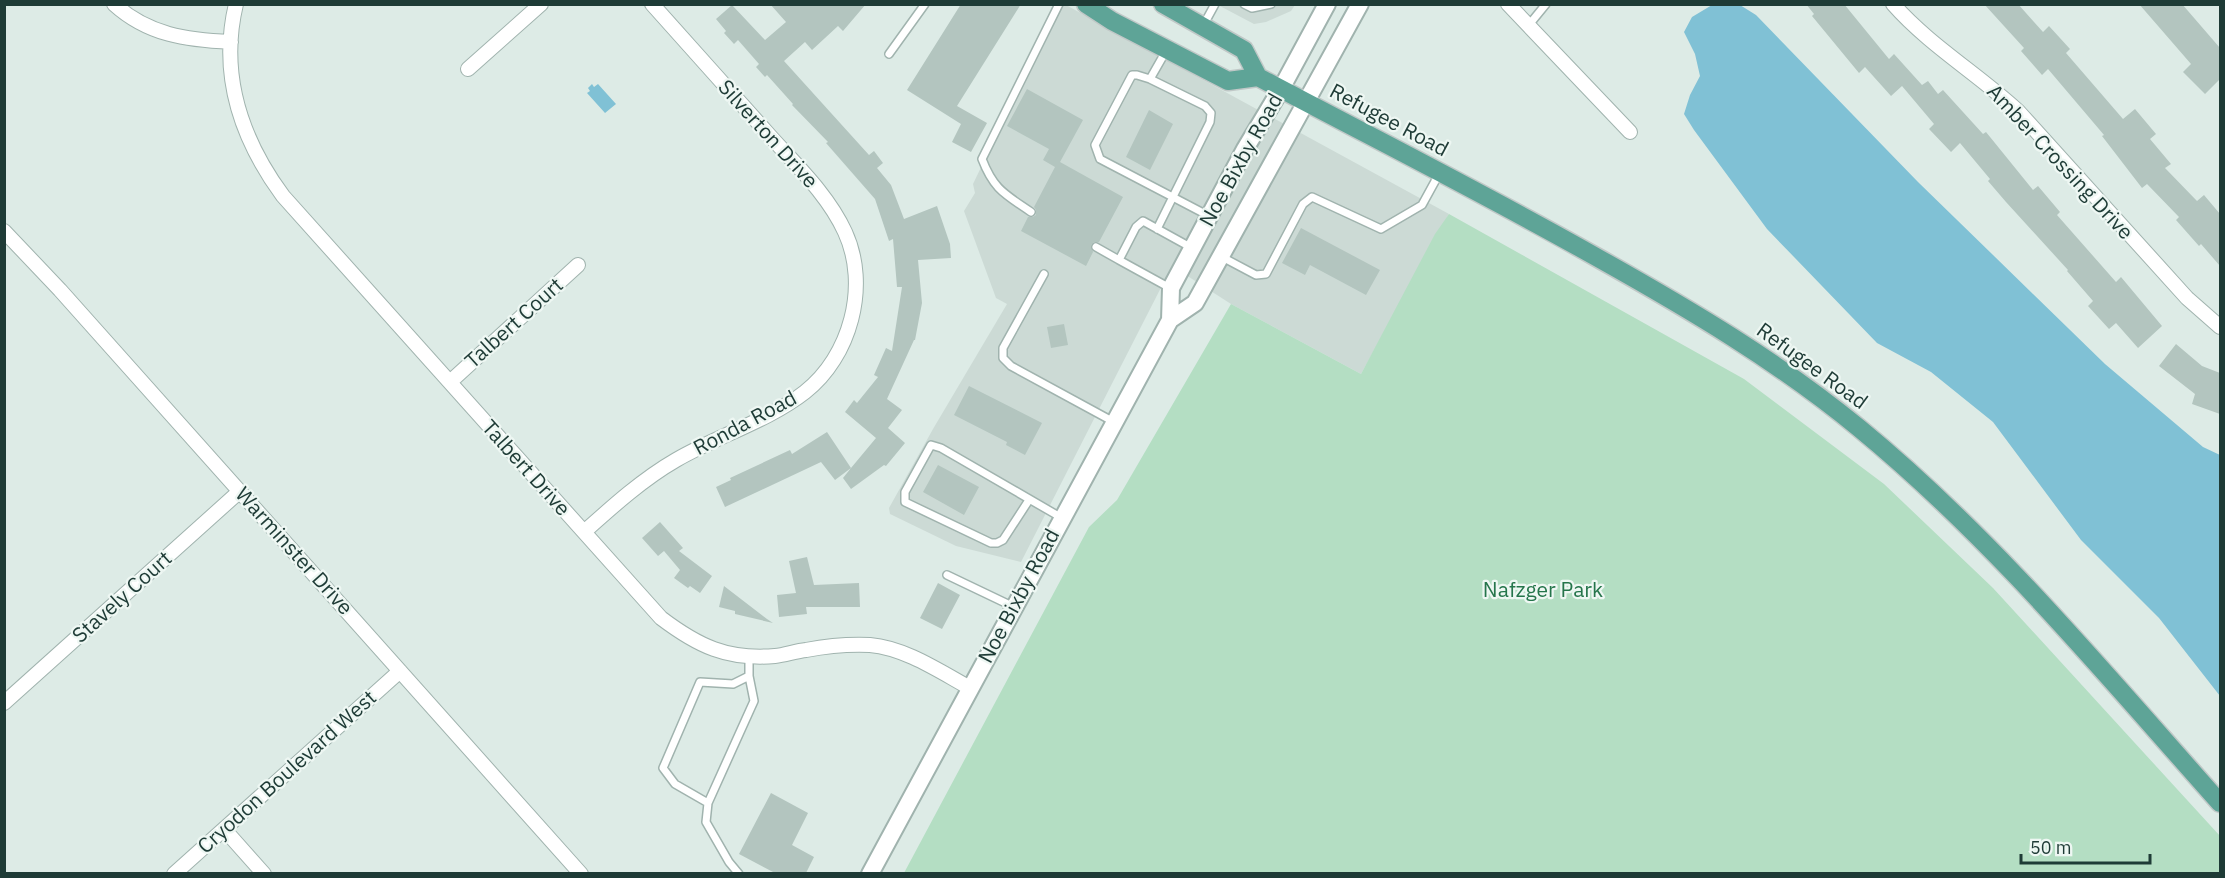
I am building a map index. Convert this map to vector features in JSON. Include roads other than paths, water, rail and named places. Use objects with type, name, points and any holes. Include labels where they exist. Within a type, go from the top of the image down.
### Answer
[{"type":"main road","points":[[1086,4],[1112,21],[1228,81],[1258,77],[1244,50],[1163,4]]},
{"type":"main road","name":"Refugee Road","points":[[1258,77],[1554,233],[1720,328],[1817,396],[1858,427],[1958,516],[2010,569],[2220,803]]},
{"type":"street","points":[[114,4],[132,19],[166,35],[192,40],[231,42]]},
{"type":"street","name":"Talbert Drive","points":[[236,4],[231,42],[231,73],[240,119],[257,158],[268,176],[283,196],[661,618],[689,639],[710,648],[749,656],[776,656],[840,645],[872,645],[902,653],[970,688]]},
{"type":"street","points":[[468,69],[541,4]]},
{"type":"street","name":"Silverton Drive","points":[[652,4],[823,195],[846,234],[856,279]]},
{"type":"street","name":"Noe Bixby Road","points":[[870,873],[1170,320],[1171,288],[1326,4]]},
{"type":"street","name":"Noe Bixby Road","points":[[1170,320],[1195,303],[1308,103],[1360,4]]},
{"type":"street","points":[[1508,4],[1630,132]]},
{"type":"street","name":"Amber Crossing Drive","points":[[1893,4],[1911,24],[1988,84],[2018,111],[2187,298],[2220,327]]},
{"type":"street","name":"Warminster Drive","points":[[4,231],[53,282],[581,873]]},
{"type":"street","name":"Talbert Court","points":[[450,382],[578,265]]},
{"type":"street","name":"Ronda Road","points":[[584,532],[637,486],[674,461],[778,410],[804,393],[821,378],[836,357],[848,332],[854,306],[856,279]]},
{"type":"street","name":"Stavely Court","points":[[4,703],[240,492]]},
{"type":"street","name":"Cryodon Boulevard West","points":[[174,873],[400,671]]},
{"type":"street","points":[[224,829],[264,873]]},
{"type":"lane","points":[[889,54],[925,4]]},
{"type":"lane","points":[[1031,212],[999,190],[989,176],[982,159],[1059,4]]},
{"type":"lane","points":[[1203,26],[1215,4]]},
{"type":"lane","points":[[1244,4],[1252,8],[1271,4]]},
{"type":"lane","points":[[1528,26],[1546,4]]},
{"type":"lane","points":[[1150,79],[1167,50]]},
{"type":"lane","points":[[1157,228],[1172,198],[1210,122],[1211,113],[1205,106],[1150,79],[1132,75],[1095,145],[1100,159],[1172,198],[1209,216]]},
{"type":"lane","points":[[1221,256],[1256,275],[1266,274],[1304,204],[1312,197],[1381,229],[1422,205],[1440,172]]},
{"type":"lane","points":[[1119,260],[1136,227],[1143,221],[1192,248]]},
{"type":"lane","points":[[1096,247],[1171,288]]},
{"type":"lane","points":[[1044,274],[1003,348],[1003,358],[1011,366],[1114,422]]},
{"type":"lane","points":[[1029,500],[1003,540],[991,543],[905,502],[905,492],[931,445],[941,448],[1062,518]]},
{"type":"lane","points":[[947,575],[1014,607]]},
{"type":"lane","points":[[739,873],[729,862],[706,822],[708,803],[754,701],[749,676],[749,656]]},
{"type":"lane","points":[[708,803],[675,784],[663,768],[699,682],[733,684],[749,676]]},
{"type":"water","points":[[1712,5],[1740,5],[1756,15],[1918,182],[2105,364],[2203,447],[2220,455],[2220,696],[2159,618],[2081,540],[1993,422],[1931,372],[1877,343],[1767,229],[1694,130],[1684,114],[1690,95],[1700,76],[1695,54],[1684,32],[1692,17]]},
{"type":"water","points":[[592,84],[594,87],[598,84],[616,104],[605,113],[587,93]]},
{"type":"park label","name":"Nafzger Park","points":[[1543,590]]}]
